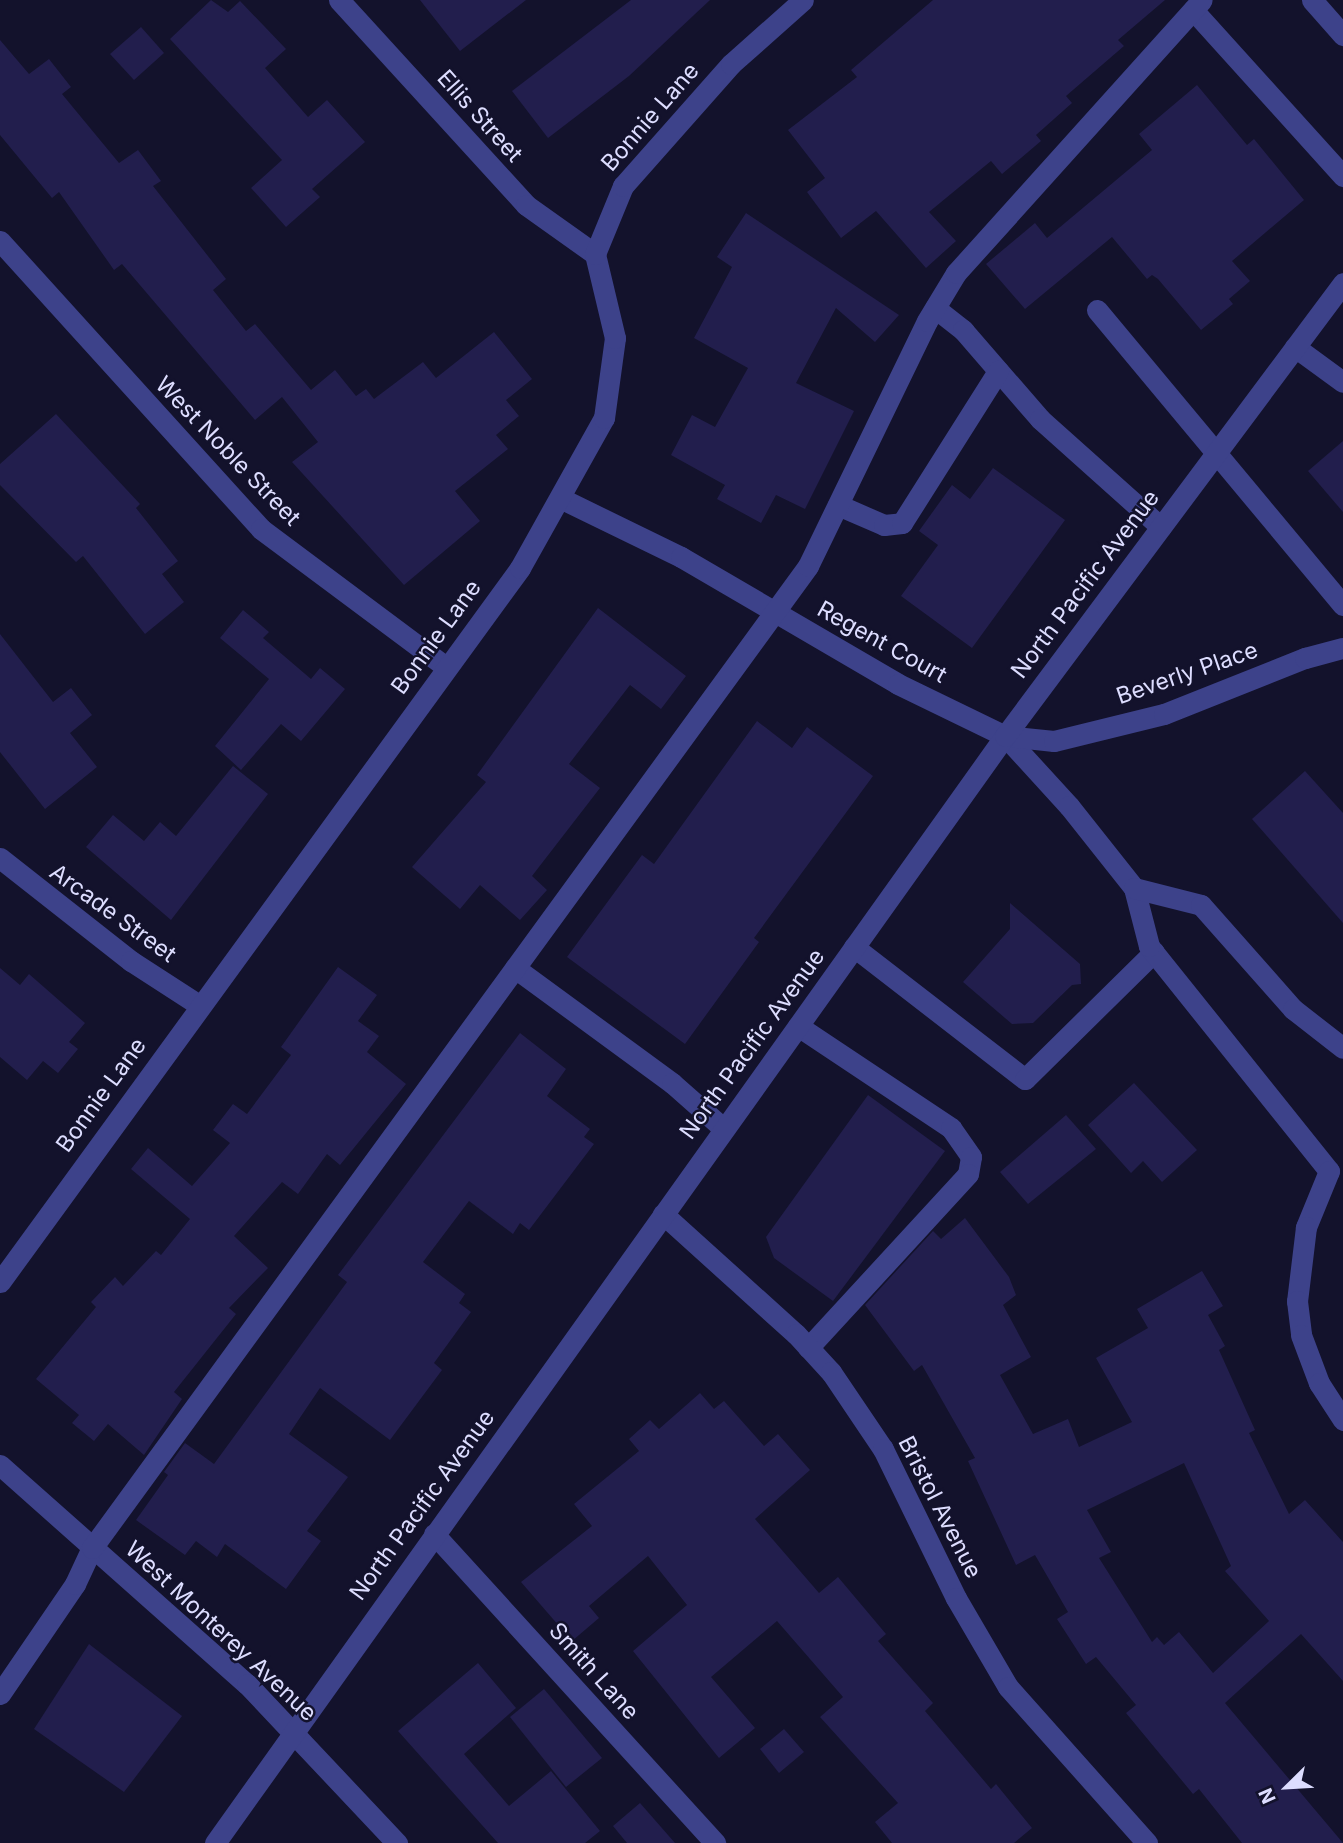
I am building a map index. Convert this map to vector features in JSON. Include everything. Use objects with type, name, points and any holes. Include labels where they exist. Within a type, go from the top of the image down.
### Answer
[{"type":"street","name":"Ellis Street","points":[[339,0],[526,205],[596,254]]},
{"type":"street","name":"Bonnie Lane","points":[[0,1282],[199,1005],[520,568],[604,418],[615,338],[596,254],[623,186],[731,64],[803,0]]},
{"type":"street","points":[[1312,0],[1343,35]]},
{"type":"street","points":[[0,1694],[75,1584],[92,1548],[808,566],[935,308],[956,273],[1198,5],[1343,176]]},
{"type":"street","name":"West Noble Street","points":[[0,241],[261,529],[446,667]]},
{"type":"street","name":"North Pacific Avenue","points":[[215,1843],[291,1730],[1005,736],[1341,289]]},
{"type":"street","points":[[935,308],[963,330],[1040,419],[1161,527]]},
{"type":"street","points":[[1097,310],[1343,605]]},
{"type":"street","points":[[1295,347],[1343,382]]},
{"type":"street","points":[[838,505],[884,525],[902,523],[998,371]]},
{"type":"street","name":"Regent Court","points":[[560,498],[681,557],[898,684],[1005,736],[1069,806],[1134,888],[1154,953],[1336,1165]]},
{"type":"street","name":"Beverly Place","points":[[1005,736],[1054,741],[1164,713],[1305,658],[1343,648]]},
{"type":"street","name":"Arcade Street","points":[[0,858],[120,953],[199,1005]]},
{"type":"street","points":[[1134,888],[1201,905],[1293,1009],[1343,1048]]},
{"type":"street","points":[[854,947],[1025,1079],[1154,953]]},
{"type":"street","points":[[515,968],[672,1083],[724,1129]]},
{"type":"street","points":[[797,1026],[951,1128],[971,1157],[968,1174],[808,1348]]},
{"type":"street","points":[[1336,1165],[1306,1227],[1297,1301],[1301,1335],[1319,1383],[1343,1420]]},
{"type":"street","name":"Bristol Avenue","points":[[663,1214],[831,1372],[883,1449],[956,1598],[1008,1687],[1147,1843]]},
{"type":"street","name":"West Monterey Avenue","points":[[0,1465],[247,1684],[397,1843]]},
{"type":"street","name":"Smith Lane","points":[[434,1534],[715,1843]]},
{"type":"building","points":[[211,0],[228,12],[240,1],[286,49],[265,68],[308,117],[327,100],[365,142],[312,189],[320,197],[286,227],[251,188],[282,160],[170,39]]},
{"type":"building","points":[[420,0],[526,0],[460,51]]},
{"type":"building","points":[[631,0],[710,0],[629,76],[548,138],[512,91]]},
{"type":"building","points":[[933,0],[1165,0],[1118,40],[1124,46],[1066,96],[1072,103],[1036,135],[1041,141],[1002,174],[991,161],[929,212],[956,241],[926,268],[876,211],[841,238],[807,192],[825,178],[788,130],[857,77],[851,70]]},
{"type":"building","points":[[141,27],[164,53],[134,80],[110,54]]},
{"type":"building","points":[[0,40],[29,74],[49,59],[71,87],[62,94],[119,163],[138,150],[161,181],[153,186],[226,279],[213,290],[246,331],[255,324],[311,390],[335,370],[356,396],[366,389],[374,399],[423,362],[436,378],[494,332],[532,379],[506,400],[519,416],[496,435],[508,449],[455,491],[480,521],[404,585],[292,462],[318,442],[282,397],[255,420],[122,264],[114,270],[59,192],[52,198],[0,135]]},
{"type":"building","points":[[1197,85],[1247,145],[1254,139],[1304,200],[1232,261],[1250,281],[1229,299],[1233,304],[1201,330],[1158,279],[1152,275],[1147,279],[1112,237],[1025,309],[986,264],[1035,223],[1047,238],[1152,150],[1139,134]]},
{"type":"building","points":[[746,213],[899,315],[875,342],[836,308],[796,383],[854,411],[805,509],[776,495],[761,523],[717,499],[725,485],[671,455],[692,415],[715,427],[748,368],[694,338],[732,267],[717,257]]},
{"type":"building","points":[[56,414],[140,504],[136,508],[178,561],[162,574],[184,602],[145,634],[83,556],[76,562],[0,485],[0,464]]},
{"type":"building","points":[[1343,441],[1343,512],[1308,471]]},
{"type":"building","points":[[993,468],[1065,520],[972,648],[901,596],[938,545],[919,531],[952,485],[970,499]]},
{"type":"building","points":[[598,608],[686,676],[661,709],[630,685],[569,764],[600,788],[532,876],[547,890],[520,920],[480,885],[460,909],[412,867],[486,782],[477,775]]},
{"type":"building","points":[[243,610],[269,632],[263,638],[311,679],[320,668],[345,689],[301,741],[281,724],[241,770],[215,746],[269,679],[220,638]]},
{"type":"building","points":[[0,634],[53,702],[71,688],[92,715],[70,733],[97,767],[45,809],[0,752]]},
{"type":"building","points":[[757,721],[792,748],[807,727],[873,776],[754,938],[759,942],[685,1044],[567,957],[642,855],[654,864]]},
{"type":"building","points":[[233,766],[268,794],[171,920],[86,847],[113,815],[144,841],[160,822],[176,836]]},
{"type":"building","points":[[1305,771],[1343,813],[1343,923],[1252,819]]},
{"type":"building","points":[[1010,903],[1080,964],[1081,984],[1072,985],[1033,1023],[1012,1024],[963,982],[1010,929]]},
{"type":"building","points":[[338,967],[377,995],[358,1021],[379,1036],[367,1052],[406,1084],[340,1165],[327,1154],[298,1194],[282,1182],[234,1236],[268,1268],[229,1308],[236,1314],[174,1392],[182,1399],[144,1455],[108,1424],[94,1441],[72,1423],[79,1415],[36,1379],[96,1307],[91,1302],[115,1277],[123,1286],[156,1251],[161,1255],[190,1219],[131,1169],[148,1148],[192,1186],[230,1143],[213,1130],[233,1104],[247,1114],[291,1055],[281,1047]]},
{"type":"building","points":[[0,968],[20,985],[29,974],[85,1023],[69,1042],[78,1049],[58,1073],[43,1061],[27,1080],[0,1057]]},
{"type":"building","points":[[520,1033],[566,1069],[547,1096],[590,1129],[584,1137],[594,1144],[529,1230],[520,1223],[513,1234],[469,1201],[423,1262],[465,1294],[459,1303],[471,1312],[434,1363],[442,1370],[390,1440],[320,1388],[289,1434],[348,1477],[307,1531],[321,1541],[286,1589],[225,1544],[217,1557],[196,1541],[185,1555],[136,1520],[168,1475],[164,1472],[185,1443],[214,1464],[347,1282],[338,1275]]},
{"type":"building","points":[[1134,1083],[1197,1150],[1162,1182],[1143,1161],[1131,1173],[1088,1125]]},
{"type":"building","points":[[868,1095],[945,1151],[833,1301],[774,1258],[766,1237]]},
{"type":"building","points":[[1066,1115],[1096,1149],[1028,1204],[1000,1172]]},
{"type":"building","points":[[965,1218],[1009,1277],[1016,1295],[1003,1305],[1031,1357],[1000,1375],[1033,1434],[1068,1419],[1079,1447],[1132,1422],[1096,1358],[1148,1328],[1137,1309],[1202,1271],[1223,1306],[1208,1315],[1225,1346],[1219,1350],[1255,1430],[1249,1433],[1289,1514],[1305,1500],[1343,1542],[1343,1681],[1301,1634],[1225,1703],[1343,1843],[1242,1843],[1199,1789],[1193,1794],[1126,1713],[1136,1705],[1096,1657],[1086,1664],[1057,1619],[1068,1612],[1035,1555],[1016,1565],[968,1461],[975,1458],[922,1365],[914,1371],[865,1305],[933,1231],[941,1239]],"holes":[[[1184,1463],[1231,1566],[1225,1571],[1269,1621],[1213,1673],[1179,1632],[1164,1645],[1157,1637],[1152,1642],[1099,1558],[1111,1552],[1087,1510]]]},
{"type":"building","points":[[700,1393],[714,1409],[724,1401],[764,1446],[778,1434],[810,1470],[755,1519],[819,1593],[838,1577],[886,1634],[878,1641],[933,1703],[925,1711],[991,1789],[996,1784],[1032,1828],[1014,1843],[892,1843],[875,1822],[898,1803],[820,1717],[843,1697],[777,1621],[711,1677],[755,1728],[719,1758],[633,1651],[687,1605],[648,1556],[589,1606],[599,1618],[572,1641],[521,1582],[592,1526],[574,1504],[639,1451],[629,1439],[650,1420],[659,1429]]},
{"type":"building","points":[[89,1644],[182,1716],[124,1792],[34,1729]]},
{"type":"building","points":[[478,1663],[516,1708],[464,1754],[509,1806],[551,1771],[600,1831],[585,1843],[498,1843],[398,1731]]},
{"type":"building","points":[[544,1689],[602,1758],[566,1787],[510,1717]]},
{"type":"building","points":[[784,1729],[804,1752],[779,1773],[760,1749]]},
{"type":"building","points":[[640,1803],[675,1843],[627,1843],[613,1826]]}]
